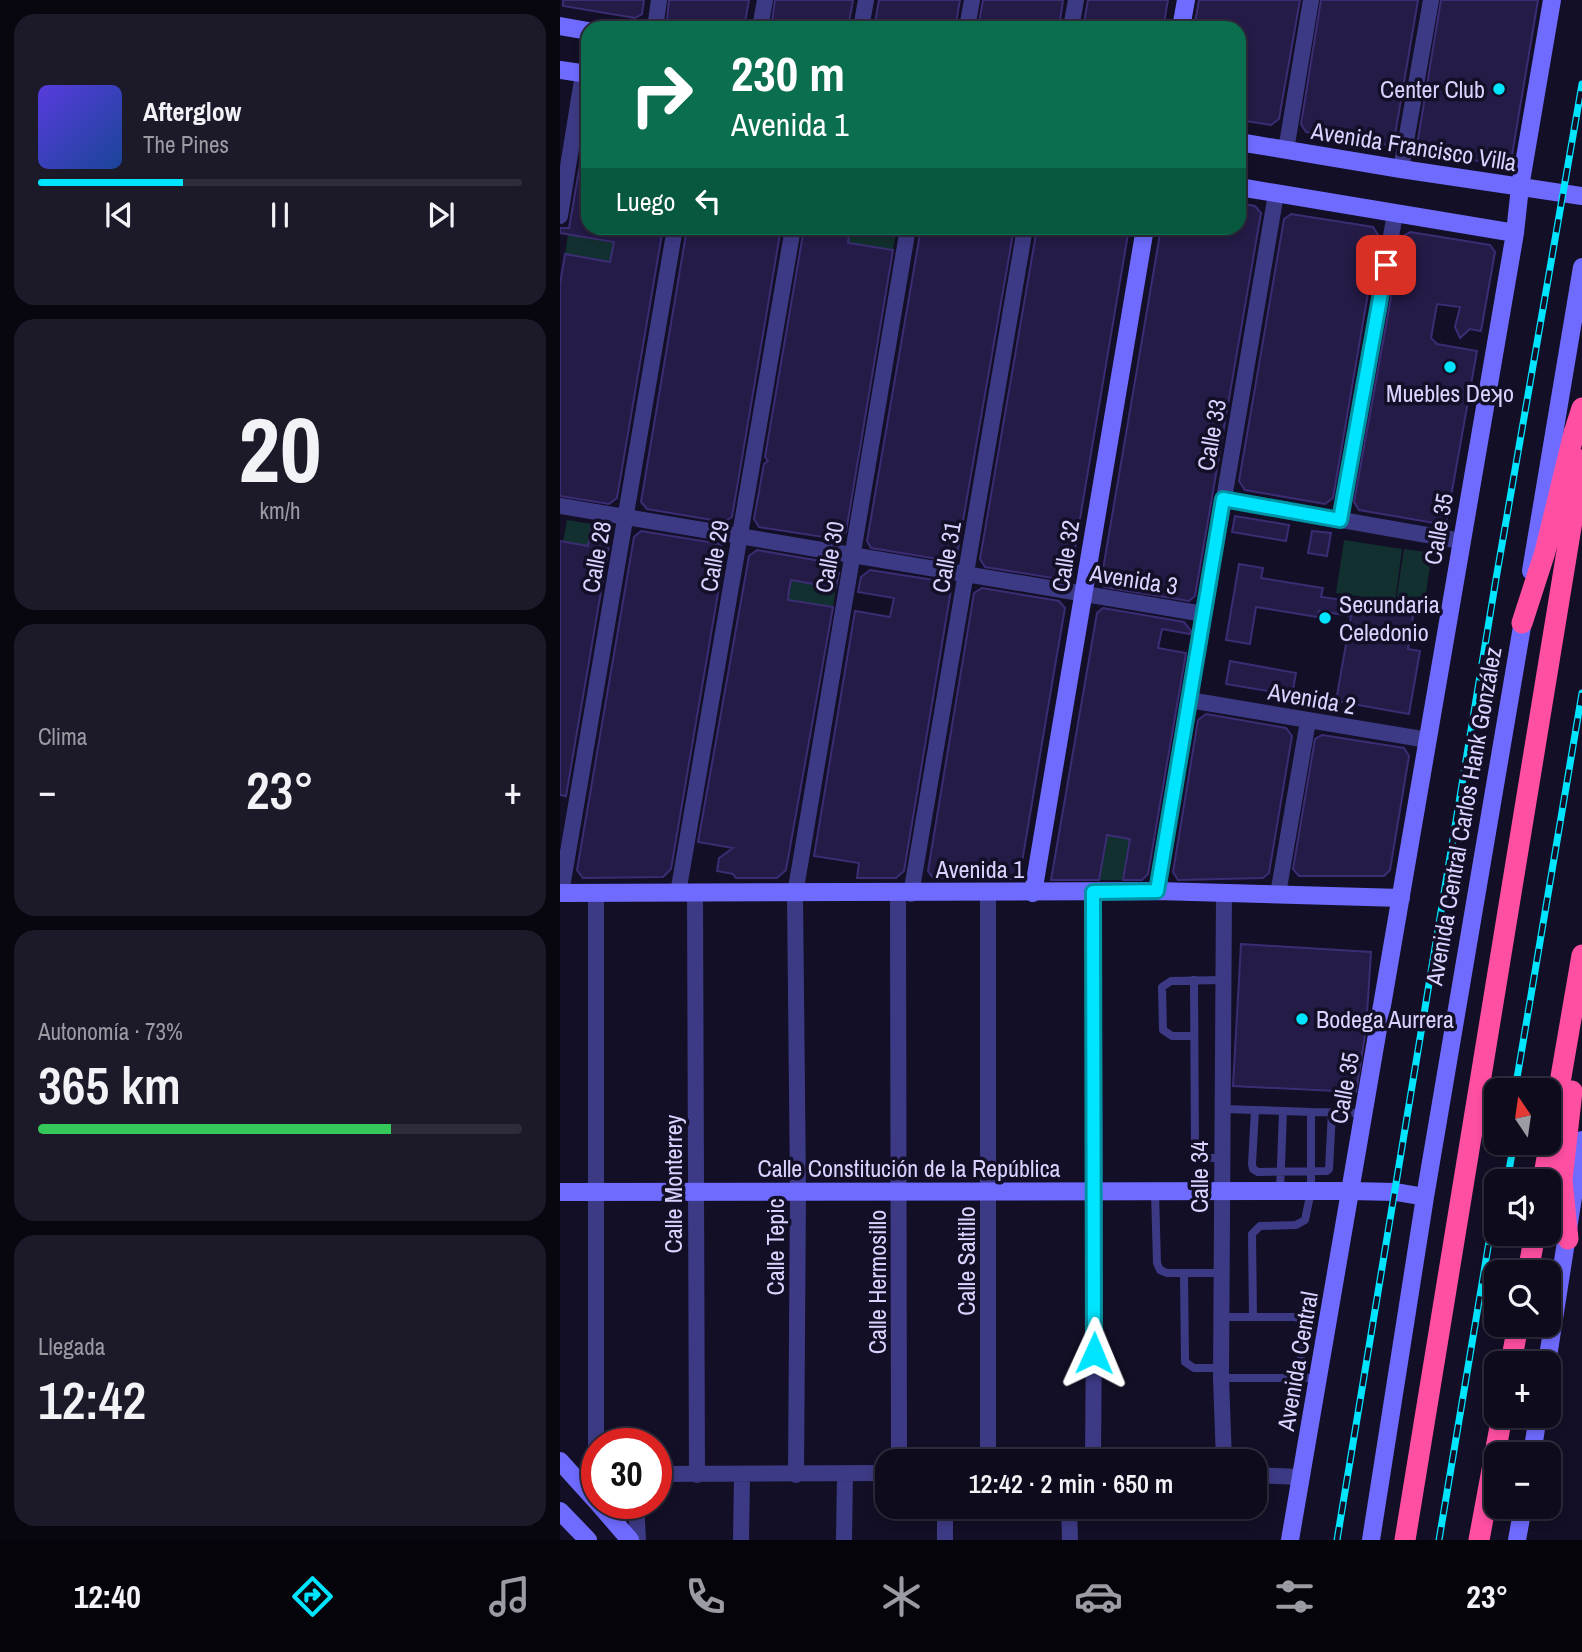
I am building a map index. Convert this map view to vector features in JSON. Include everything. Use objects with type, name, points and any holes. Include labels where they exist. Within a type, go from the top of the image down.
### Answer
[{"type":"highway","points":[[1522,624],[1545,552],[1573,433],[1582,408]]},
{"type":"highway","points":[[1405,1540],[1582,460]]},
{"type":"highway","points":[[1546,1169],[1582,955]]},
{"type":"highway","points":[[1567,1043],[1573,1082],[1562,1180],[1572,1246]]},
{"type":"highway","points":[[1479,1540],[1500,1428]]},
{"type":"street","points":[[655,21],[659,0]]},
{"type":"street","points":[[761,21],[765,0]]},
{"type":"street","points":[[862,21],[866,0]]},
{"type":"street","points":[[968,21],[972,0]]},
{"type":"street","points":[[1072,21],[1076,0]]},
{"type":"street","points":[[1182,21],[1186,0]]},
{"type":"street","points":[[1286,150],[1311,0]]},
{"type":"street","points":[[1401,169],[1431,0]]},
{"type":"street","name":"Calle 35","points":[[1350,1191],[1515,233],[1520,187],[1552,0]]},
{"type":"street","points":[[560,26],[581,30]]},
{"type":"street","points":[[560,70],[581,73]]},
{"type":"street","points":[[560,216],[581,95]]},
{"type":"street","name":"Avenida Francisco Villa","points":[[1246,143],[1582,196]]},
{"type":"street","points":[[1246,188],[1515,233]]},
{"type":"street","name":"Calle 33","points":[[1157,891],[1276,194]]},
{"type":"street","points":[[1340,520],[1395,214]]},
{"type":"street","name":"Calle 28","points":[[560,894],[674,235]]},
{"type":"street","name":"Calle 29","points":[[686,892],[741,537],[792,235]]},
{"type":"street","name":"Calle 30","points":[[795,894],[907,235]]},
{"type":"street","name":"Calle 31","points":[[904,894],[966,574],[1024,235]]},
{"type":"street","name":"Calle 32","points":[[1033,893],[1144,235]]},
{"type":"street","name":"Avenida Central Carlos Hank González","points":[[1371,1540],[1425,1197],[1582,267]]},
{"type":"street","points":[[1223,499],[1461,541]]},
{"type":"street","name":"Avenida 3","points":[[560,506],[1204,614]]},
{"type":"street","name":"Avenida 2","points":[[1189,700],[1428,740]]},
{"type":"street","points":[[1278,894],[1308,720]]},
{"type":"street","name":"Avenida 1","points":[[560,894],[988,894],[1157,891],[1401,898]]},
{"type":"street","name":"Calle Monterrey","points":[[686,892],[695,1192],[697,1475]]},
{"type":"street","points":[[1093,892],[1093,1449]]},
{"type":"street","name":"Calle 34","points":[[1224,892],[1224,1449]]},
{"type":"street","points":[[596,893],[596,1428]]},
{"type":"street","name":"Calle Tepic","points":[[795,894],[798,1191],[796,1475]]},
{"type":"street","name":"Calle Hermosillo","points":[[899,1449],[904,894]]},
{"type":"street","name":"Calle Saltillo","points":[[988,894],[988,1449]]},
{"type":"street","points":[[1550,1351],[1572,1246],[1582,1140]]},
{"type":"street","name":"Calle Constitución de la República","points":[[560,1192],[1280,1191],[1311,1182],[1350,1191],[1396,1192],[1425,1197]]},
{"type":"street","name":"Avenida Central","points":[[1290,1540],[1320,1378],[1350,1191]]},
{"type":"street","points":[[564,1469],[581,1486]]},
{"type":"street","points":[[672,1475],[875,1473]]},
{"type":"street","points":[[844,1540],[845,1474]]},
{"type":"street","points":[[741,1540],[742,1475]]},
{"type":"street","points":[[1267,1476],[1301,1477]]},
{"type":"street","points":[[560,1511],[588,1540]]},
{"type":"street","points":[[612,1519],[630,1540]]},
{"type":"street","points":[[637,1519],[638,1540]]},
{"type":"street","points":[[945,1540],[946,1519]]},
{"type":"street","points":[[1069,1519],[1070,1540]]},
{"type":"street","points":[[1517,1540],[1521,1519]]},
{"type":"lane","points":[[1194,980],[1196,1153],[1201,1158],[1222,1158]]},
{"type":"lane","points":[[1194,1036],[1172,1036],[1165,1033],[1162,1026],[1161,991],[1167,982],[1223,980]]},
{"type":"lane","points":[[1223,1109],[1364,1113]]},
{"type":"lane","points":[[1255,1110],[1252,1167],[1258,1172],[1281,1172],[1311,1182]]},
{"type":"lane","points":[[1280,1191],[1283,1111]]},
{"type":"lane","points":[[1253,1317],[1252,1234],[1260,1226],[1296,1225],[1306,1220],[1311,1182],[1311,1112]]},
{"type":"lane","points":[[1311,1182],[1329,1169],[1332,1112]]},
{"type":"lane","points":[[1155,1192],[1158,1267],[1163,1272],[1222,1273]]},
{"type":"lane","points":[[1184,1273],[1185,1362],[1195,1368],[1222,1373],[1298,1379],[1320,1378]]},
{"type":"lane","points":[[1222,1317],[1295,1317],[1303,1321],[1305,1328],[1298,1379]]},
{"type":"green space","points":[[568,235],[614,242],[610,262],[565,254]]},
{"type":"green space","points":[[849,235],[896,235],[893,250],[848,243]]},
{"type":"green space","points":[[567,520],[592,524],[588,546],[563,542]]},
{"type":"green space","points":[[1344,540],[1402,549],[1395,601],[1336,593]]},
{"type":"green space","points":[[1404,549],[1432,553],[1424,606],[1396,602]]},
{"type":"green space","points":[[791,580],[836,588],[833,607],[788,600]]},
{"type":"green space","points":[[1107,835],[1130,839],[1123,880],[1099,880]]},
{"type":"building","points":[[563,0],[644,0],[642,14],[635,18],[563,6]]},
{"type":"building","points":[[669,0],[749,0],[745,21],[667,20]]},
{"type":"building","points":[[775,0],[853,0],[849,21],[772,21]]},
{"type":"building","points":[[879,0],[960,0],[956,21],[875,21]]},
{"type":"building","points":[[983,0],[1063,0],[1060,21],[979,21]]},
{"type":"building","points":[[1088,0],[1168,0],[1164,21],[1084,21]]},
{"type":"building","points":[[1199,0],[1300,0],[1279,119],[1271,125],[1246,121],[1246,21],[1195,21]]},
{"type":"building","points":[[1321,0],[1418,0],[1394,141],[1388,145],[1306,132],[1301,124]]},
{"type":"building","points":[[1441,0],[1538,0],[1511,161],[1503,165],[1423,152],[1417,145]]},
{"type":"building","points":[[581,159],[581,235],[662,235],[617,498],[609,504],[560,496],[560,284],[565,254],[610,262],[614,242],[560,233],[560,228],[569,228]]},
{"type":"building","points":[[1246,204],[1255,206],[1261,213],[1195,596],[1189,601],[1104,587],[1101,581],[1160,235],[1246,235]]},
{"type":"building","points":[[1291,214],[1373,227],[1378,235],[1333,498],[1325,504],[1245,490],[1239,481],[1284,219]]},
{"type":"building","points":[[1410,232],[1490,245],[1495,252],[1481,331],[1470,329],[1460,338],[1455,327],[1460,307],[1437,304],[1431,338],[1437,344],[1477,351],[1447,519],[1440,524],[1359,510],[1354,502],[1402,237]]},
{"type":"building","points":[[686,235],[780,235],[732,517],[724,522],[647,509],[641,502]]},
{"type":"building","points":[[803,235],[849,235],[848,243],[893,250],[846,532],[836,539],[759,527],[754,519],[764,464],[768,461],[765,457]]},
{"type":"building","points":[[920,235],[1013,235],[957,555],[950,561],[871,548],[867,541]]},
{"type":"building","points":[[1036,235],[1128,235],[1070,578],[1065,580],[985,567],[980,559]]},
{"type":"building","points":[[1235,516],[1289,525],[1286,541],[1232,532]]},
{"type":"building","points":[[592,524],[605,526],[611,533],[566,796],[560,795],[560,541],[588,546]]},
{"type":"building","points":[[641,531],[720,544],[725,552],[671,869],[663,877],[583,878],[577,870],[634,537]]},
{"type":"building","points":[[1312,531],[1331,533],[1327,556],[1308,553]]},
{"type":"building","points":[[757,550],[832,563],[839,573],[836,588],[791,580],[789,590],[788,600],[833,607],[786,870],[777,878],[736,878],[733,874],[717,871],[719,858],[733,848],[698,842],[749,556]]},
{"type":"building","points":[[1239,564],[1263,568],[1261,578],[1323,588],[1321,597],[1414,610],[1408,649],[1420,651],[1409,714],[1336,701],[1351,616],[1319,611],[1318,617],[1256,607],[1250,644],[1226,640]]},
{"type":"building","points":[[870,570],[946,582],[951,590],[904,871],[896,878],[857,878],[859,863],[814,856],[855,611],[890,617],[894,598],[858,592],[861,577]]},
{"type":"building","points":[[982,588],[1059,601],[1065,608],[1020,874],[1014,879],[933,878],[928,871],[974,593]]},
{"type":"building","points":[[1103,608],[1184,622],[1191,631],[1190,634],[1162,629],[1158,648],[1186,653],[1148,874],[1142,880],[1123,880],[1130,839],[1107,835],[1099,880],[1051,880],[1097,613]]},
{"type":"building","points":[[1230,661],[1296,673],[1292,695],[1226,684]]},
{"type":"building","points":[[1206,714],[1286,728],[1292,736],[1269,873],[1263,878],[1178,880],[1173,872],[1198,720]]},
{"type":"building","points":[[1322,735],[1404,748],[1409,756],[1390,870],[1384,876],[1299,876],[1293,869],[1315,739]]},
{"type":"building","name":"Bodega Aurrera","points":[[1241,944],[1371,952],[1366,1029],[1356,1092],[1233,1086]]},
{"type":"railway","points":[[1337,1540],[1496,579],[1582,84]]},
{"type":"railway","points":[[1517,1078],[1582,693]]},
{"type":"railway","points":[[1509,1169],[1512,1155]]},
{"type":"railway","points":[[1439,1540],[1488,1246]]},
{"type":"place","name":"Center Club","points":[[1499,89]]},
{"type":"place","name":"Muebles Deʞo","points":[[1450,367]]},
{"type":"place","name":"Secundaria Celedonio","points":[[1325,618]]},
{"type":"place","name":"Bodega Aurrera","points":[[1302,1019]]},
{"type":"route","points":[[1094,1353],[1093,892],[1157,891],[1223,499],[1340,520],[1386,265]]}]
